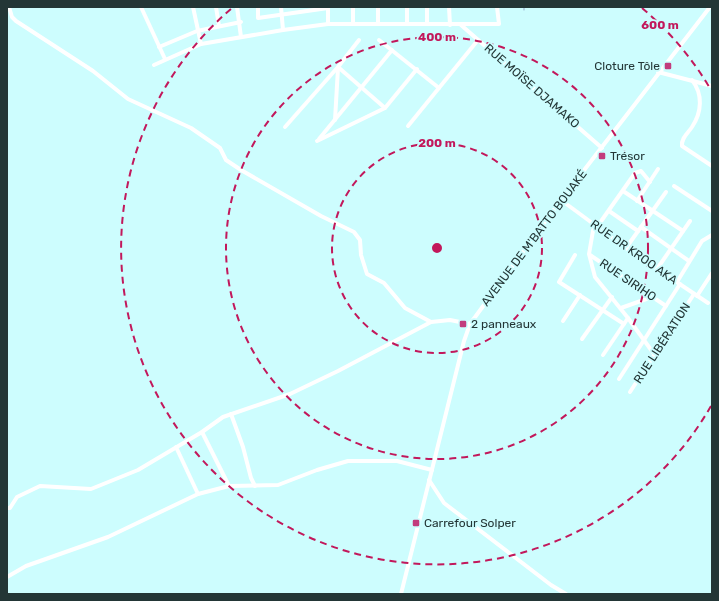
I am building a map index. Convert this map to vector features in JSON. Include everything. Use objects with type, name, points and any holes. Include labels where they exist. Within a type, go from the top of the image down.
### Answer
[{"type":"street","points":[[9,7],[12,17],[16,21],[93,71],[128,99],[191,128],[220,148],[226,160],[240,170],[321,216],[354,232],[360,240],[361,255],[367,274],[384,283],[405,308],[431,322]]},
{"type":"street","points":[[141,7],[165,59]]},
{"type":"street","points":[[193,7],[201,44]]},
{"type":"street","points":[[216,7],[219,26]]},
{"type":"street","points":[[237,7],[241,22],[241,37]]},
{"type":"street","points":[[258,7],[258,18],[303,9],[328,8],[328,24]]},
{"type":"street","points":[[281,7],[283,30]]},
{"type":"street","points":[[352,24],[353,7]]},
{"type":"street","points":[[378,7],[378,24]]},
{"type":"street","points":[[407,7],[407,24]]},
{"type":"street","points":[[427,7],[427,24]]},
{"type":"street","points":[[449,7],[450,25]]},
{"type":"street","points":[[154,65],[201,44],[328,24],[499,24],[497,7]]},
{"type":"street","name":"AVENUE DE M'BATTO BOUAKÉ","points":[[401,594],[464,341],[470,324],[561,200],[602,148],[658,72],[710,7]]},
{"type":"street","points":[[159,47],[198,31],[241,22]]},
{"type":"street","name":"RUE MOÏSE DJAMAKO","points":[[461,25],[602,148]]},
{"type":"street","points":[[285,127],[338,67],[359,40]]},
{"type":"street","points":[[380,40],[439,88]]},
{"type":"street","points":[[408,126],[478,40]]},
{"type":"street","points":[[392,50],[317,141],[385,108],[417,70]]},
{"type":"street","points":[[338,67],[385,108]]},
{"type":"street","points":[[335,120],[338,67]]},
{"type":"street","points":[[658,72],[712,86]]},
{"type":"street","points":[[692,80],[699,92],[700,107],[696,121],[684,138],[682,146],[712,166]]},
{"type":"street","points":[[637,201],[658,169]]},
{"type":"street","points":[[650,182],[641,171],[635,173],[609,211],[596,226],[589,254],[595,277],[612,296],[654,354]]},
{"type":"street","points":[[674,186],[712,211]]},
{"type":"street","points":[[623,191],[683,231]]},
{"type":"street","points":[[626,248],[666,192]]},
{"type":"street","name":"RUE DR KROO AKA","points":[[561,200],[626,248],[708,303]]},
{"type":"street","points":[[609,211],[672,248],[689,261]]},
{"type":"street","points":[[657,269],[690,221]]},
{"type":"street","points":[[619,379],[666,306],[689,261],[702,241],[712,235]]},
{"type":"street","name":"RUE SIRIHO","points":[[589,254],[666,306]]},
{"type":"street","points":[[575,255],[559,282],[624,324]]},
{"type":"street","name":"RUE LIBÉRATION","points":[[630,392],[654,354],[712,273]]},
{"type":"street","points":[[563,321],[580,295]]},
{"type":"street","points":[[582,339],[612,296]]},
{"type":"street","points":[[621,308],[652,297]]},
{"type":"street","points":[[602,355],[628,318]]},
{"type":"street","points":[[7,508],[10,508],[17,497],[40,486],[91,489],[138,470],[202,432],[223,417],[290,394],[338,371],[431,322],[450,320],[470,324]]},
{"type":"street","points":[[231,414],[243,447],[251,478],[255,486]]},
{"type":"street","points":[[202,432],[229,486]]},
{"type":"street","points":[[176,447],[198,494]]},
{"type":"street","points":[[7,577],[26,566],[108,537],[198,494],[229,486],[278,485],[317,470],[348,461],[397,461],[432,470]]},
{"type":"street","points":[[429,480],[444,503],[460,517],[551,585],[566,594]]},
{"type":"place","name":"Cloture Tôle","points":[[668,66]]},
{"type":"place","name":"Trésor","points":[[602,156]]},
{"type":"place","name":"2 panneaux","points":[[463,324]]},
{"type":"place","name":"Carrefour Solper","points":[[416,523]]}]
